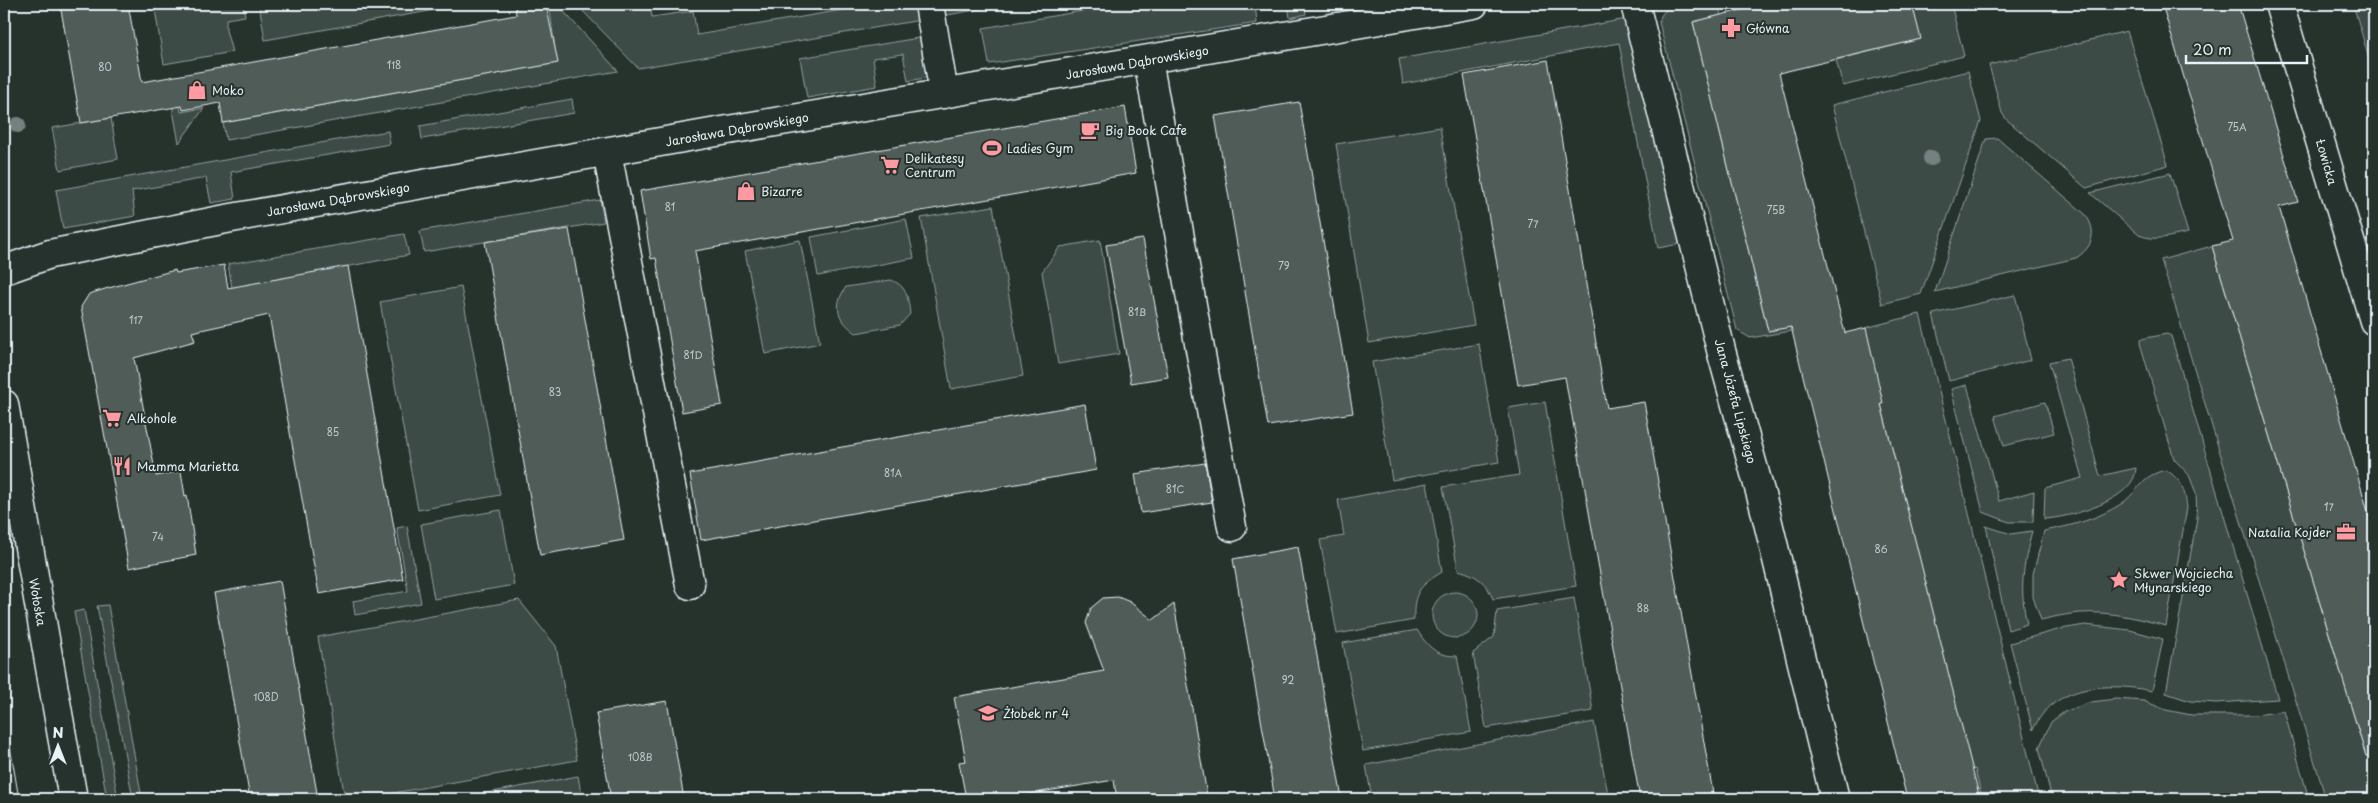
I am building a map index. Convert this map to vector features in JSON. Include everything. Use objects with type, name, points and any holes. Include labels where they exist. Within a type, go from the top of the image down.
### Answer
[{"type":"street","points":[[929,4],[944,94]]},
{"type":"street","name":"Jarosława Dąbrowskiego","points":[[4,270],[50,254],[226,219],[1474,4]]},
{"type":"street","name":"Jana Józefa Lipskiego","points":[[1635,4],[1722,354],[1764,506],[1835,799]]},
{"type":"street","name":"Łowicka","points":[[2279,4],[2374,321]]},
{"type":"street","points":[[1148,60],[1232,527]]},
{"type":"street","points":[[607,152],[690,585]]},
{"type":"street","name":"Wołoska","points":[[4,404],[72,799]]},
{"type":"shaded area","points":[[154,4],[243,4],[245,16],[226,19],[226,30],[232,52],[164,64]]},
{"type":"shaded area","points":[[259,4],[469,4],[265,40]]},
{"type":"shaded area","points":[[549,4],[557,4],[618,71],[226,140],[223,123],[557,63]]},
{"type":"shaded area","points":[[576,4],[650,4],[652,17],[693,11],[697,35],[854,8],[854,4],[918,4],[921,20],[638,68]]},
{"type":"shaded area","points":[[940,4],[1008,4],[942,16]]},
{"type":"shaded area","points":[[1123,4],[1255,4],[1257,23],[989,64],[983,28]]},
{"type":"shaded area","points":[[1288,4],[1304,4],[1306,14],[1290,18]]},
{"type":"shaded area","points":[[1686,4],[1718,4],[1721,15],[1693,22],[1768,331],[1790,327],[1791,331],[1750,338],[1737,330],[1659,22],[1666,11]]},
{"type":"shaded area","points":[[1912,4],[1951,4],[1964,56],[1843,86],[1836,60],[1920,39]]},
{"type":"shaded area","points":[[2353,4],[2374,4],[2374,76]]},
{"type":"shaded area","points":[[1627,19],[1680,244],[1658,248],[1619,43],[1403,84],[1399,59]]},
{"type":"shaded area","points":[[2127,31],[2168,165],[2086,188],[2006,119],[2002,113],[1989,65]]},
{"type":"shaded area","points":[[924,37],[930,77],[908,81],[903,54],[873,58],[877,86],[807,98],[800,58]]},
{"type":"shaded area","points":[[1968,71],[1981,121],[1921,294],[1882,304],[1832,105]]},
{"type":"shaded area","points":[[174,77],[181,112],[204,108],[179,143],[167,78]]},
{"type":"shaded area","points":[[572,99],[574,113],[422,139],[420,126]]},
{"type":"shaded area","points":[[111,118],[118,159],[60,170],[52,128]]},
{"type":"shaded area","points":[[1440,127],[1474,325],[1369,343],[1336,144]]},
{"type":"shaded area","points":[[388,131],[390,144],[231,172],[235,199],[211,203],[206,178],[132,191],[135,216],[63,229],[56,190]]},
{"type":"shaded area","points":[[1997,138],[2085,214],[2091,226],[2092,238],[2090,243],[2087,249],[2076,258],[1935,292],[1986,139]]},
{"type":"shaded area","points":[[2170,173],[2188,233],[2157,238],[2139,235],[2090,193]]},
{"type":"shaded area","points":[[600,200],[604,222],[424,252],[420,231]]},
{"type":"shaded area","points":[[993,206],[1023,376],[951,389],[921,218]]},
{"type":"shaded area","points":[[906,219],[914,258],[818,276],[811,237]]},
{"type":"shaded area","points":[[404,234],[409,255],[232,288],[228,264]]},
{"type":"shaded area","points":[[800,240],[820,343],[765,354],[745,251]]},
{"type":"shaded area","points":[[1100,240],[1119,354],[1058,364],[1042,272],[1060,247]]},
{"type":"shaded area","points":[[2212,246],[2366,756],[2374,754],[2374,799],[2326,799],[2161,260]]},
{"type":"shaded area","points":[[891,280],[904,289],[910,314],[900,325],[856,333],[845,323],[839,313],[839,301],[846,287]]},
{"type":"shaded area","points":[[461,287],[500,495],[418,510],[380,302]]},
{"type":"shaded area","points":[[2015,295],[2031,360],[1949,381],[1933,314]]},
{"type":"shaded area","points":[[1920,314],[2039,799],[1982,799],[1975,769],[1972,770],[1881,404],[1865,328]]},
{"type":"shaded area","points":[[2167,334],[2171,336],[2278,699],[2216,703],[2190,701],[2166,693],[2197,518],[2196,493],[2189,475],[2174,459],[2140,343],[2141,339]]},
{"type":"shaded area","points":[[1479,344],[1499,462],[1392,480],[1372,362]]},
{"type":"shaded area","points":[[2068,358],[2100,476],[2136,468],[2133,479],[2125,489],[2113,498],[2084,511],[2044,519],[2045,488],[2082,478],[2049,362]]},
{"type":"shaded area","points":[[1967,385],[1999,501],[2034,491],[2033,522],[2009,522],[1983,512],[1951,389]]},
{"type":"shaded area","points":[[1545,402],[1576,586],[1493,599],[1484,583],[1470,574],[1458,570],[1443,487],[1519,475],[1508,408]]},
{"type":"shaded area","points":[[2045,402],[2054,433],[2004,446],[1995,416]]},
{"type":"shaded area","points":[[2166,470],[2182,486],[2187,508],[2166,626],[2102,613],[2075,613],[2041,620],[2033,597],[2033,574],[2044,531],[2074,524],[2103,514],[2128,499],[2150,476]]},
{"type":"shaded area","points":[[1427,483],[1442,572],[1419,591],[1416,597],[1414,620],[1337,634],[1320,540],[1344,536],[1338,500]]},
{"type":"shaded area","points":[[501,510],[514,585],[434,599],[421,524]]},
{"type":"shaded area","points":[[407,526],[421,603],[355,615],[353,601],[408,591],[397,528]]},
{"type":"shaded area","points":[[1986,526],[2011,534],[2032,531],[2023,578],[2023,600],[2027,624],[2008,630]]},
{"type":"shaded area","points":[[1460,592],[1464,593],[1474,602],[1477,606],[1477,624],[1468,634],[1460,638],[1450,638],[1442,634],[1433,624],[1432,610],[1436,602],[1446,593]]},
{"type":"shaded area","points":[[1574,598],[1593,711],[1486,728],[1473,653],[1494,637],[1497,611]]},
{"type":"shaded area","points":[[519,600],[556,646],[577,760],[360,799],[345,799],[318,637]]},
{"type":"shaded area","points":[[108,605],[142,799],[133,799],[97,606]]},
{"type":"shaded area","points":[[84,610],[118,799],[107,799],[74,612]]},
{"type":"shaded area","points":[[2085,625],[2130,630],[2163,639],[2152,691],[2135,688],[2101,687],[2068,695],[2054,703],[2042,715],[2033,730],[2010,643],[2061,629]]},
{"type":"shaded area","points":[[1417,630],[1433,649],[1443,654],[1457,656],[1471,732],[1363,751],[1343,643]]},
{"type":"shaded area","points":[[2116,699],[2144,701],[2166,710],[2191,715],[2255,715],[2284,711],[2309,799],[2052,799],[2039,748],[2051,722],[2064,712],[2091,702]]},
{"type":"shaded area","points":[[1594,722],[1609,799],[1372,799],[1366,765]]},
{"type":"shaded area","points":[[578,776],[582,799],[455,799]]},
{"type":"building","points":[[60,4],[128,4],[142,82],[516,15],[515,4],[546,4],[558,63],[223,123],[220,103],[183,110],[182,106],[81,123]]},
{"type":"building","points":[[1765,4],[1912,4],[1921,39],[1779,73],[1845,333],[1866,328],[1883,403],[1881,404],[1980,799],[1907,799],[1791,327],[1768,331],[1693,22]]},
{"type":"building","points":[[2162,4],[2238,4],[2298,202],[2279,207],[2374,532],[2374,754],[2366,756],[2212,246],[2233,241]]},
{"type":"building","points":[[1548,60],[1607,408],[1644,402],[1714,799],[1640,799],[1565,377],[1518,385],[1464,75]]},
{"type":"building","points":[[1299,102],[1353,413],[1268,426],[1215,116]]},
{"type":"building","points":[[1125,107],[1136,173],[695,251],[722,405],[682,412],[656,258],[651,259],[640,191]]},
{"type":"building","points":[[569,229],[624,540],[540,555],[485,242]]},
{"type":"building","points":[[1143,239],[1168,377],[1131,383],[1106,245]]},
{"type":"building","points":[[224,265],[228,288],[348,266],[403,579],[319,594],[269,315],[192,332],[195,341],[134,358],[156,476],[181,471],[185,496],[187,495],[196,555],[129,568],[81,307],[89,294],[105,289],[175,270],[176,273]]},
{"type":"building","points":[[1085,404],[1096,470],[701,540],[690,474]]},
{"type":"building","points":[[1205,463],[1212,502],[1141,513],[1135,474]]},
{"type":"building","points":[[1298,547],[1342,799],[1275,799],[1233,559]]},
{"type":"building","points":[[280,581],[318,799],[250,799],[214,593]]},
{"type":"building","points":[[1118,597],[1130,602],[1153,620],[1174,604],[1207,795],[1181,799],[1117,799],[1114,780],[999,799],[966,799],[959,762],[966,761],[954,697],[1104,671],[1086,623],[1091,608],[1103,598]]},
{"type":"building","points":[[667,701],[684,799],[611,799],[596,713]]},
{"type":"tram line","points":[[4,711],[19,799]]},
{"type":"place","name":"Główna","points":[[1731,28]]},
{"type":"place","name":"Moko","points":[[197,90]]},
{"type":"place","name":"Big Book Cafe","points":[[1090,130]]},
{"type":"place","name":"Ladies Gym","points":[[992,148]]},
{"type":"place","name":"Delikatesy Centrum","points":[[890,165]]},
{"type":"place","name":"Bizarre","points":[[746,191]]},
{"type":"place","name":"Alkohole","points":[[112,418]]},
{"type":"place","name":"Mamma Marietta","points":[[122,466]]},
{"type":"place","name":"Natalia Kojder","points":[[2346,532]]},
{"type":"place","name":"Skwer Wojciecha Młynarskiego","points":[[2119,580]]},
{"type":"place","name":"Żłobek nr 4","points":[[988,713]]}]
